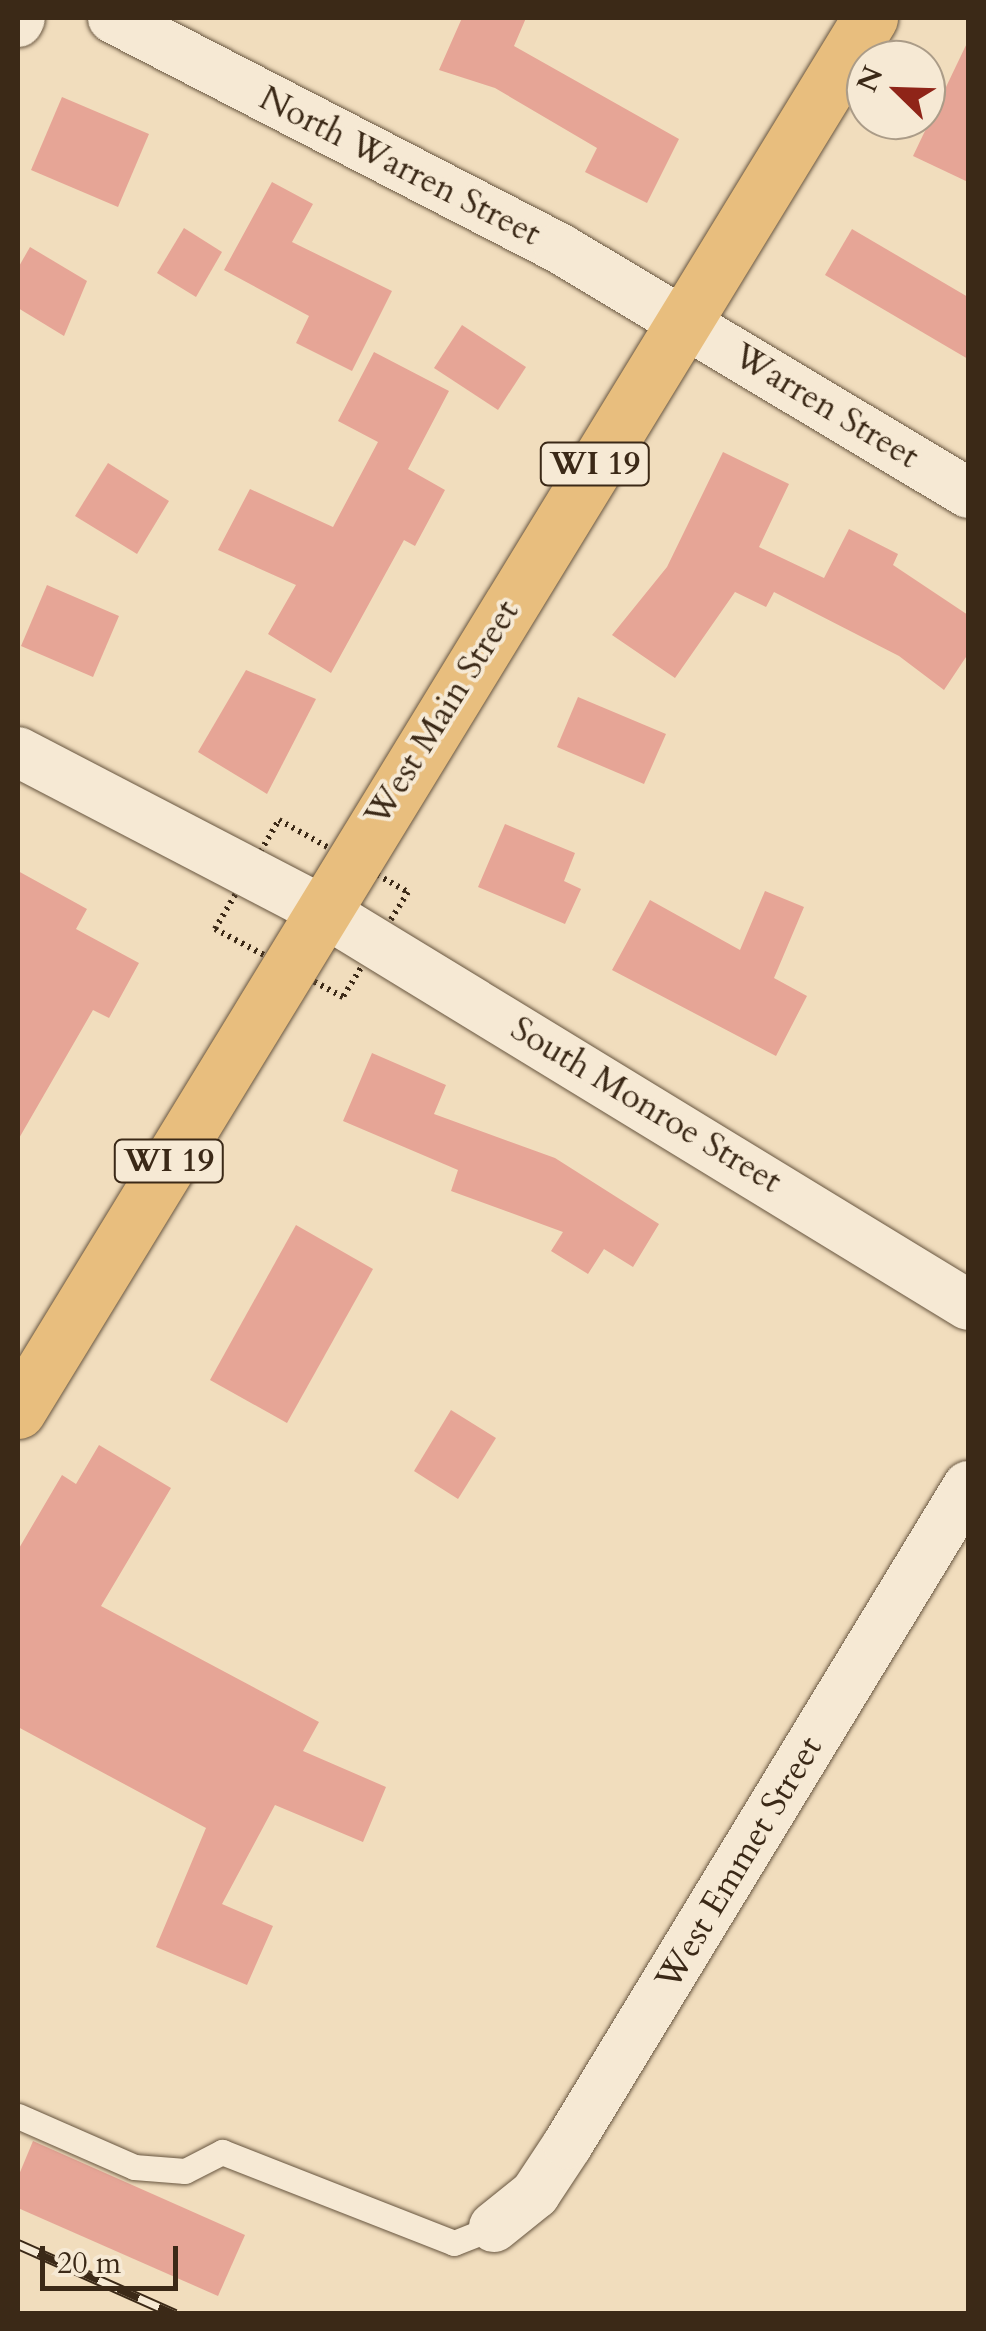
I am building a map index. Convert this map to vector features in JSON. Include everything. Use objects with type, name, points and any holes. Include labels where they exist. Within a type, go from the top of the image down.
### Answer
[{"type":"main road","name":"West Main Street","points":[[18,1411],[32,1358],[321,910],[870,18]]},
{"type":"street","name":"North Warren Street","points":[[114,18],[684,320]]},
{"type":"street","name":"Warren Street","points":[[684,320],[968,493]]},
{"type":"street","name":"South Monroe Street","points":[[18,752],[321,910],[968,1305]]},
{"type":"street","name":"West Emmet Street","points":[[494,2227],[535,2194],[568,2144],[968,1486]]},
{"type":"lane","points":[[18,2116],[134,2167],[186,2170],[222,2152],[454,2243],[494,2227]]},
{"type":"building","points":[[462,18],[526,18],[514,46],[679,139],[647,203],[585,172],[597,148],[495,88],[439,70]]},
{"type":"building","points":[[968,41],[968,182],[913,156],[921,140],[946,140],[946,87]]},
{"type":"building","points":[[62,97],[149,134],[118,207],[31,170]]},
{"type":"building","points":[[272,182],[313,204],[292,242],[392,291],[352,371],[296,343],[309,316],[224,270]]},
{"type":"building","points":[[184,228],[222,252],[196,297],[157,273]]},
{"type":"building","points":[[852,229],[968,297],[968,359],[825,275]]},
{"type":"building","points":[[30,247],[87,281],[64,336],[18,308],[18,268]]},
{"type":"building","points":[[462,325],[526,367],[498,410],[434,368]]},
{"type":"building","points":[[374,352],[449,391],[408,469],[445,490],[415,546],[404,540],[331,673],[268,634],[296,585],[218,550],[250,489],[333,527],[378,442],[338,421]]},
{"type":"building","points":[[723,452],[789,484],[759,547],[824,578],[849,529],[898,554],[893,565],[968,615],[968,654],[944,690],[899,656],[774,592],[766,607],[735,592],[675,678],[612,635],[667,567]]},
{"type":"building","points":[[108,463],[169,501],[137,554],[75,516]]},
{"type":"building","points":[[47,585],[119,616],[93,677],[21,646]]},
{"type":"building","points":[[246,670],[316,699],[267,794],[198,752]]},
{"type":"building","points":[[578,697],[666,734],[644,784],[557,747]]},
{"type":"building","points":[[505,824],[575,853],[564,881],[581,889],[565,924],[478,887]]},
{"type":"building","points":[[18,871],[87,909],[76,929],[139,963],[109,1018],[93,1010],[18,1140]]},
{"type":"building","points":[[765,891],[804,907],[774,978],[807,996],[776,1056],[612,970],[650,900],[740,950]]},
{"type":"building","points":[[372,1053],[446,1085],[434,1114],[555,1158],[659,1224],[633,1267],[604,1249],[588,1274],[551,1251],[563,1232],[451,1191],[458,1170],[343,1121]]},
{"type":"building","points":[[296,1225],[373,1269],[287,1423],[210,1380]]},
{"type":"building","points":[[451,1410],[496,1438],[458,1499],[414,1471]]},
{"type":"building","points":[[99,1445],[171,1488],[101,1606],[319,1722],[303,1751],[386,1787],[363,1842],[275,1805],[222,1904],[273,1926],[247,1985],[156,1947],[206,1828],[18,1727],[18,1550],[62,1475],[76,1484]]},
{"type":"building","points":[[33,2141],[245,2235],[218,2296],[18,2208],[18,2177]]},
{"type":"railway","points":[[18,2244],[175,2314]]}]
